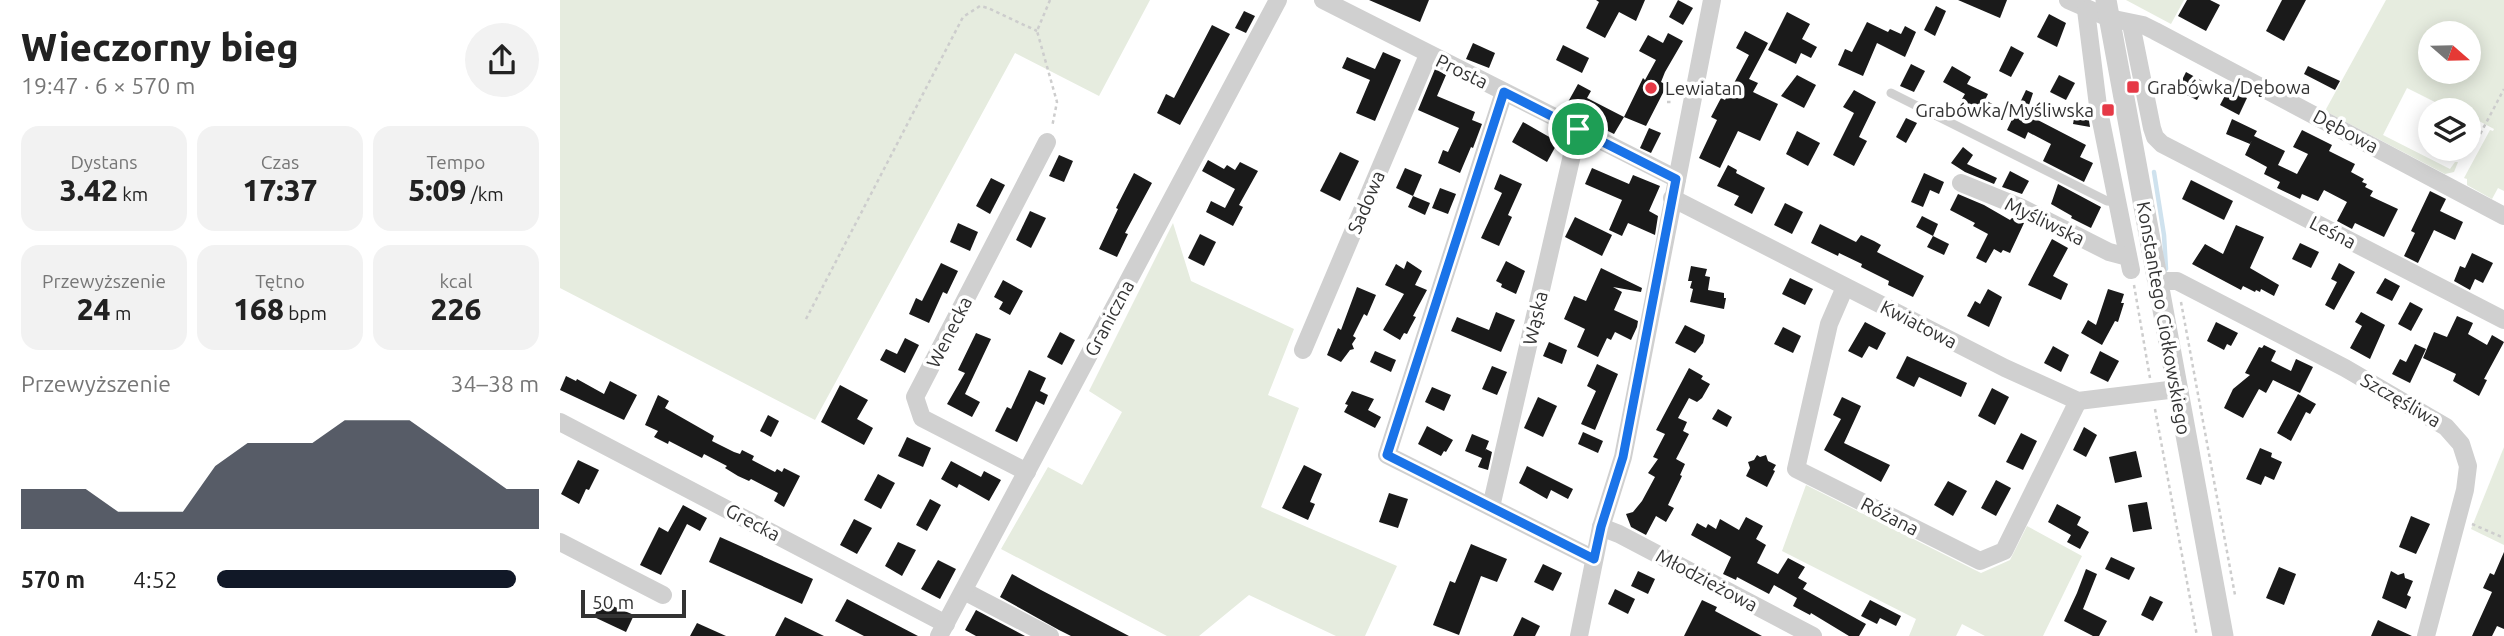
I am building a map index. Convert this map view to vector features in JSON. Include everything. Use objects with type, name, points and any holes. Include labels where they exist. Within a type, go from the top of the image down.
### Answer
[{"type":"street","name":"Graniczna","points":[[943,630],[1278,0]]},
{"type":"street","name":"Prosta","points":[[1323,0],[1676,179]]},
{"type":"street","points":[[1579,636],[1601,527],[1623,457],[1712,0]]},
{"type":"street","name":"Dębowa","points":[[2068,0],[2086,10],[2108,9],[2131,24],[2143,25],[2504,216]]},
{"type":"street","name":"Konstantego Ciołkowskiego","points":[[2108,9],[2222,636]]},
{"type":"street","points":[[2086,10],[2098,106],[2119,202]]},
{"type":"street","name":"Leśna","points":[[2131,24],[2152,128],[2162,144],[2504,320]]},
{"type":"street","name":"Sadowa","points":[[1303,350],[1428,55]]},
{"type":"street","points":[[1504,92],[1387,455],[1594,559]]},
{"type":"street","name":"Wąska","points":[[1491,507],[1578,129]]},
{"type":"street","name":"Wenecka","points":[[1027,472],[922,418],[915,397],[1047,142]]},
{"type":"street","name":"Myśliwska","points":[[1961,183],[2020,207],[2129,263],[2119,202]]},
{"type":"street","name":"Kwiatowa","points":[[1672,198],[2005,368],[2078,401]]},
{"type":"street","name":"Szczęśliwa","points":[[2157,281],[2177,281],[2345,368],[2446,427],[2461,444],[2468,466],[2426,636]]},
{"type":"street","name":"Różana","points":[[1845,287],[1829,324],[1796,469],[1980,561],[2004,551],[2078,401]]},
{"type":"street","points":[[2078,401],[2177,389]]},
{"type":"street","name":"Grecka","points":[[560,422],[943,630]]},
{"type":"street","name":"Młodzieżowa","points":[[1601,527],[1813,636]]},
{"type":"street","points":[[560,542],[663,595]]},
{"type":"street","points":[[964,591],[1050,636]]},
{"type":"lane","points":[[1891,93],[2107,201],[2119,202]]},
{"type":"path","points":[[1047,142],[1057,102],[1037,31],[1050,0]]},
{"type":"path","points":[[806,319],[963,17],[980,6],[1037,31]]},
{"type":"path","points":[[2481,132],[2504,89]]},
{"type":"path","points":[[1667,102],[1674,102]]},
{"type":"path","points":[[2136,298],[2197,636]]},
{"type":"path","points":[[2183,311],[2235,595]]},
{"type":"path","points":[[2458,515],[2504,538]]},
{"type":"shaded area","points":[[560,0],[1150,0],[1099,96],[1015,53],[815,420],[560,288]]},
{"type":"shaded area","points":[[2126,0],[2184,0],[2171,24]]},
{"type":"shaded area","points":[[2386,0],[2504,0],[2504,191],[2498,188],[2492,199],[2467,185],[2467,179],[2464,178],[2473,161],[2481,161],[2481,147],[2490,130],[2494,129],[2481,122],[2481,98],[2427,98],[2407,88],[2383,135],[2418,153],[2418,160],[2325,111]]},
{"type":"shaded area","points":[[2420,161],[2434,161],[2450,169],[2458,162],[2454,172],[2445,174]]},
{"type":"shaded area","points":[[1173,223],[1191,281],[1294,329],[1268,395],[1299,408],[1261,507],[1397,566],[1365,636],[1336,636],[1249,595],[1199,636],[1167,636],[1001,549],[1048,467],[1082,485],[1122,412],[1089,391]]},
{"type":"shaded area","points":[[2504,447],[2504,545],[2471,529]]},
{"type":"shaded area","points":[[1806,485],[1981,573],[2010,560],[2027,526],[2082,556],[2043,636],[1985,636],[1962,624],[1956,636],[1909,636],[1916,619],[1782,551]]},
{"type":"building","points":[[1369,0],[1429,0],[1420,22]]},
{"type":"building","points":[[1596,0],[1645,0],[1636,21],[1619,12],[1605,38],[1586,28],[1599,2]]},
{"type":"building","points":[[1678,0],[1693,8],[1683,25],[1669,17]]},
{"type":"building","points":[[1958,0],[2007,0],[2000,18]]},
{"type":"building","points":[[2187,0],[2210,0],[2220,5],[2206,31],[2178,16]]},
{"type":"building","points":[[2282,0],[2306,0],[2284,41],[2266,31]]},
{"type":"building","points":[[1936,6],[1946,11],[1935,36],[1924,30]]},
{"type":"building","points":[[1244,11],[1255,16],[1246,33],[1235,28]]},
{"type":"building","points":[[1787,12],[1810,24],[1802,39],[1817,47],[1811,58],[1801,53],[1796,64],[1768,50]]},
{"type":"building","points":[[2049,14],[2066,23],[2057,47],[2037,37]]},
{"type":"building","points":[[1867,22],[1888,32],[1890,29],[1901,34],[1905,26],[1916,32],[1905,57],[1877,43],[1863,76],[1838,65],[1845,49],[1852,52]]},
{"type":"building","points":[[1212,25],[1230,34],[1180,125],[1157,113],[1166,94],[1174,98]]},
{"type":"building","points":[[1745,31],[1768,43],[1749,79],[1758,83],[1753,92],[1778,104],[1760,141],[1738,131],[1720,168],[1699,158],[1717,120],[1711,117],[1721,98],[1725,100],[1749,55],[1736,48]]},
{"type":"building","points":[[1668,33],[1683,41],[1665,72],[1661,82],[1667,85],[1646,126],[1624,117],[1643,78],[1645,80],[1656,60],[1639,51],[1648,35],[1663,43]]},
{"type":"building","points":[[1473,43],[1495,53],[1489,68],[1466,59]]},
{"type":"building","points":[[1563,45],[1589,58],[1582,73],[1556,60]]},
{"type":"building","points":[[2011,46],[2024,53],[2011,77],[1999,71]]},
{"type":"building","points":[[1383,52],[1401,60],[1375,121],[1356,113],[1370,80],[1342,68],[1347,57],[1375,69]]},
{"type":"building","points":[[1911,64],[1925,71],[1914,92],[1900,86]]},
{"type":"building","points":[[1952,66],[1971,77],[1967,84],[1988,94],[1985,100],[1996,106],[1990,117],[1979,111],[1978,115],[1963,107],[1966,101],[1962,99],[1965,94],[1943,82]]},
{"type":"building","points":[[2308,66],[2340,81],[2335,90],[2304,74]]},
{"type":"building","points":[[1435,69],[1446,75],[1437,96],[1475,112],[1472,120],[1482,124],[1460,173],[1438,163],[1443,150],[1448,152],[1459,128],[1418,110]]},
{"type":"building","points":[[2186,72],[2206,83],[2197,100],[2177,90]]},
{"type":"building","points":[[1797,75],[1816,85],[1804,108],[1781,96]]},
{"type":"building","points":[[2059,75],[2075,83],[2066,100],[2050,92]]},
{"type":"building","points":[[1578,84],[1591,91],[1587,98],[1624,117],[1614,134],[1594,124],[1597,118],[1568,102]]},
{"type":"building","points":[[2229,88],[2247,98],[2239,115],[2220,105]]},
{"type":"building","points":[[1854,90],[1876,102],[1859,137],[1867,141],[1854,166],[1833,155],[1854,113],[1843,107]]},
{"type":"building","points":[[2026,90],[2033,93],[2026,114],[2086,145],[2080,157],[2093,163],[2084,182],[2043,161],[2051,144],[2028,132],[2025,139],[2007,130]]},
{"type":"building","points":[[2075,113],[2088,115],[2090,127],[2073,124]]},
{"type":"building","points":[[1906,118],[1917,123],[1906,143],[1896,137]]},
{"type":"building","points":[[2232,119],[2257,131],[2254,136],[2285,151],[2278,165],[2297,174],[2308,154],[2293,147],[2302,130],[2332,145],[2329,151],[2355,164],[2351,172],[2364,179],[2362,182],[2367,184],[2365,187],[2373,191],[2370,196],[2398,209],[2384,237],[2355,223],[2352,229],[2337,221],[2347,202],[2324,190],[2318,201],[2302,194],[2300,199],[2277,188],[2280,182],[2264,174],[2267,167],[2245,155],[2252,140],[2250,144],[2226,134]]},
{"type":"building","points":[[1523,122],[1558,142],[1547,162],[1512,142]]},
{"type":"building","points":[[1649,128],[1661,133],[1651,153],[1640,148]]},
{"type":"building","points":[[1797,131],[1820,143],[1808,166],[1786,154]]},
{"type":"building","points":[[1963,147],[1973,155],[1967,164],[1997,178],[1994,184],[1951,163]]},
{"type":"building","points":[[1340,152],[1359,161],[1340,201],[1320,191]]},
{"type":"building","points":[[1059,155],[1073,161],[1064,182],[1049,176]]},
{"type":"building","points":[[1208,160],[1224,169],[1227,165],[1235,170],[1240,162],[1258,171],[1239,205],[1243,207],[1233,226],[1206,212],[1211,201],[1225,208],[1235,189],[1202,171]]},
{"type":"building","points":[[1728,165],[1737,170],[1736,173],[1765,188],[1752,214],[1734,205],[1739,196],[1717,186]]},
{"type":"building","points":[[1405,168],[1422,175],[1413,196],[1396,188]]},
{"type":"building","points":[[1592,168],[1629,184],[1633,175],[1660,186],[1649,211],[1658,216],[1655,235],[1628,223],[1622,236],[1609,230],[1622,200],[1585,184]]},
{"type":"building","points":[[2010,171],[2029,181],[2022,194],[2002,187]]},
{"type":"building","points":[[1134,173],[1152,183],[1125,233],[1128,234],[1117,257],[1099,249]]},
{"type":"building","points":[[1924,173],[1944,182],[1939,194],[1930,190],[1923,207],[1911,202]]},
{"type":"building","points":[[1500,174],[1522,184],[1508,215],[1512,217],[1499,246],[1481,238],[1502,193],[1494,189]]},
{"type":"building","points":[[991,178],[1005,185],[990,214],[976,206]]},
{"type":"building","points":[[2191,180],[2233,201],[2224,220],[2182,199]]},
{"type":"building","points":[[2058,184],[2101,207],[2091,228],[2051,204]]},
{"type":"building","points":[[1440,188],[1456,194],[1448,214],[1432,208]]},
{"type":"building","points":[[2430,191],[2446,199],[2440,211],[2463,222],[2455,240],[2434,230],[2418,263],[2404,256],[2415,233],[2411,231]]},
{"type":"building","points":[[1958,194],[2010,220],[2012,218],[2024,223],[2010,253],[2003,250],[2001,253],[1994,249],[1986,263],[1976,258],[1988,234],[1973,226],[1975,223],[1950,210]]},
{"type":"building","points":[[1413,196],[1430,203],[1425,215],[1408,207]]},
{"type":"building","points":[[1785,203],[1803,212],[1792,234],[1774,225]]},
{"type":"building","points":[[1030,211],[1046,218],[1031,248],[1016,240]]},
{"type":"building","points":[[1922,216],[1938,224],[1933,236],[1916,227]]},
{"type":"building","points":[[1575,217],[1612,235],[1602,256],[1565,237]]},
{"type":"building","points":[[958,223],[978,232],[970,251],[950,242]]},
{"type":"building","points":[[1820,224],[1856,242],[1861,235],[1874,241],[1881,245],[1877,252],[1924,276],[1913,297],[1888,285],[1889,281],[1861,267],[1862,264],[1811,243]]},
{"type":"building","points":[[2236,225],[2264,237],[2250,268],[2279,285],[2274,296],[2261,289],[2260,292],[2255,292],[2243,286],[2241,290],[2192,264],[2205,244],[2223,254]]},
{"type":"building","points":[[1200,234],[1216,242],[1204,266],[1188,258]]},
{"type":"building","points":[[1933,236],[1949,244],[1944,255],[1927,247]]},
{"type":"building","points":[[2052,239],[2068,248],[2053,276],[2068,284],[2061,300],[2028,285]]},
{"type":"building","points":[[2300,243],[2319,252],[2311,268],[2292,259]]},
{"type":"building","points":[[2472,253],[2493,263],[2483,283],[2475,279],[2470,290],[2454,281],[2460,266],[2465,268]]},
{"type":"building","points":[[1407,261],[1422,271],[1415,285],[1427,290],[1407,334],[1404,333],[1400,340],[1383,330],[1404,294],[1385,285],[1396,264],[1404,269]]},
{"type":"building","points":[[1506,261],[1525,271],[1516,294],[1501,287],[1502,284],[1496,281]]},
{"type":"building","points":[[941,263],[958,271],[947,294],[943,292],[929,323],[909,314],[916,298],[922,301]]},
{"type":"building","points":[[2339,263],[2355,272],[2334,310],[2325,305],[2337,282],[2331,279]]},
{"type":"building","points":[[1691,266],[1707,269],[1705,276],[1710,277],[1708,290],[1724,293],[1724,309],[1690,302],[1693,289],[1690,288],[1692,281],[1688,281]]},
{"type":"building","points":[[1601,268],[1642,288],[1641,292],[1613,287],[1622,292],[1614,310],[1638,321],[1637,327],[1631,340],[1615,332],[1611,340],[1607,338],[1598,357],[1577,347],[1585,329],[1564,319],[1574,296],[1586,301]]},
{"type":"building","points":[[1790,278],[1813,289],[1805,305],[1782,294]]},
{"type":"building","points":[[2385,278],[2400,286],[2392,301],[2376,293]]},
{"type":"building","points":[[1003,280],[1023,291],[1010,315],[999,309],[1003,302],[994,297]]},
{"type":"building","points":[[1357,287],[1376,295],[1367,316],[1364,314],[1353,336],[1356,338],[1352,344],[1354,349],[1350,350],[1341,362],[1327,355],[1338,328],[1341,330]]},
{"type":"building","points":[[1988,289],[2002,297],[1989,327],[1967,316],[1975,301],[1980,304]]},
{"type":"building","points":[[2108,289],[2124,294],[2121,303],[2124,303],[2118,322],[2115,321],[2102,345],[2081,333],[2088,320],[2096,325]]},
{"type":"building","points":[[2410,302],[2423,309],[2411,331],[2398,324]]},
{"type":"building","points":[[1496,312],[1515,320],[1501,352],[1451,331],[1457,317],[1489,330]]},
{"type":"building","points":[[2361,312],[2385,325],[2370,359],[2350,348],[2362,326],[2355,322]]},
{"type":"building","points":[[2457,316],[2473,323],[2468,334],[2487,345],[2492,335],[2504,342],[2484,379],[2487,380],[2479,396],[2453,381],[2456,374],[2423,358],[2434,332],[2447,337]]},
{"type":"building","points":[[1865,322],[1886,333],[1877,350],[1869,346],[1862,358],[1848,351]]},
{"type":"building","points":[[2216,322],[2238,333],[2231,346],[2227,344],[2224,350],[2207,341]]},
{"type":"building","points":[[1685,325],[1705,335],[1703,343],[1695,353],[1675,343]]},
{"type":"building","points":[[1783,327],[1801,336],[1793,353],[1774,344]]},
{"type":"building","points":[[1060,332],[1075,340],[1062,365],[1047,357]]},
{"type":"building","points":[[976,333],[991,339],[965,394],[980,402],[972,417],[947,404],[965,373],[958,370]]},
{"type":"building","points":[[905,338],[919,345],[905,373],[880,360],[886,349],[897,354]]},
{"type":"building","points":[[1549,342],[1567,350],[1562,364],[1543,356]]},
{"type":"building","points":[[2415,344],[2426,349],[2410,383],[2392,374],[2400,359],[2406,362]]},
{"type":"building","points":[[2264,345],[2276,351],[2271,361],[2291,371],[2296,359],[2313,367],[2300,393],[2273,380],[2266,393],[2259,389],[2243,418],[2224,408],[2233,389],[2250,375],[2245,373],[2259,347]]},
{"type":"building","points":[[2053,346],[2069,355],[2061,372],[2044,363]]},
{"type":"building","points":[[1375,351],[1396,360],[1391,372],[1370,362]]},
{"type":"building","points":[[2100,351],[2119,361],[2108,382],[2090,373]]},
{"type":"building","points":[[1907,356],[1967,383],[1961,397],[1919,377],[1914,387],[1896,378]]},
{"type":"building","points":[[1597,364],[1618,374],[1595,430],[1581,424],[1596,391],[1587,386]]},
{"type":"building","points":[[1492,366],[1507,372],[1497,395],[1482,389]]},
{"type":"building","points":[[1689,368],[1703,376],[1701,379],[1710,384],[1697,402],[1689,398],[1678,418],[1687,422],[1683,431],[1689,434],[1676,459],[1685,464],[1668,505],[1674,508],[1666,522],[1656,516],[1646,535],[1631,527],[1626,514],[1633,512],[1642,501],[1655,477],[1648,473],[1658,459],[1653,457],[1665,434],[1656,430]]},
{"type":"building","points":[[1029,370],[1046,378],[1040,391],[1048,395],[1044,405],[1036,401],[1017,442],[995,431],[1007,407],[1011,409]]},
{"type":"building","points":[[566,376],[604,394],[610,381],[637,395],[624,420],[560,390]]},
{"type":"building","points":[[840,385],[868,400],[857,419],[873,428],[864,445],[821,422]]},
{"type":"building","points":[[1432,387],[1451,395],[1444,411],[1425,402]]},
{"type":"building","points":[[1992,388],[2009,397],[1995,425],[1978,416]]},
{"type":"building","points":[[1352,391],[1374,399],[1368,410],[1381,417],[1375,428],[1344,412]]},
{"type":"building","points":[[2298,394],[2316,404],[2310,414],[2306,412],[2291,441],[2277,433]]},
{"type":"building","points":[[658,395],[669,401],[665,408],[714,436],[712,441],[740,454],[742,450],[754,456],[752,460],[775,472],[777,469],[782,472],[784,468],[800,476],[784,507],[774,501],[778,493],[751,479],[749,481],[738,476],[725,468],[727,466],[704,454],[702,458],[669,441],[668,444],[654,437],[658,431],[645,425]]},
{"type":"building","points":[[1538,397],[1557,406],[1543,437],[1524,428]]},
{"type":"building","points":[[1842,397],[1861,406],[1844,443],[1890,465],[1881,482],[1824,450],[1841,419],[1833,415]]},
{"type":"building","points":[[1718,409],[1732,417],[1727,427],[1712,419]]},
{"type":"building","points":[[768,415],[779,421],[771,437],[760,431]]},
{"type":"building","points":[[1427,426],[1453,440],[1441,456],[1418,444]]},
{"type":"building","points":[[2084,427],[2097,435],[2086,457],[2073,450]]},
{"type":"building","points":[[1583,432],[1603,441],[1598,453],[1578,444]]},
{"type":"building","points":[[2021,433],[2037,441],[2023,470],[2006,462]]},
{"type":"building","points":[[1472,434],[1489,441],[1485,451],[1486,449],[1492,452],[1488,470],[1478,467],[1482,458],[1465,451]]},
{"type":"building","points":[[907,437],[931,448],[923,467],[898,456]]},
{"type":"building","points":[[2260,448],[2272,453],[2271,457],[2282,462],[2274,480],[2265,476],[2261,485],[2246,479]]},
{"type":"building","points":[[2136,451],[2142,477],[2115,483],[2109,457]]},
{"type":"building","points":[[1757,455],[1766,455],[1768,461],[1776,465],[1767,487],[1746,476],[1750,468],[1748,462],[1754,460]]},
{"type":"building","points":[[578,460],[599,470],[579,504],[561,494]]},
{"type":"building","points":[[951,461],[981,477],[984,471],[1001,480],[989,501],[959,484],[957,488],[941,479]]},
{"type":"building","points":[[1304,465],[1322,474],[1310,502],[1315,504],[1308,520],[1282,508]]},
{"type":"building","points":[[1527,466],[1573,489],[1568,499],[1551,490],[1547,499],[1519,483]]},
{"type":"building","points":[[878,474],[895,483],[881,509],[864,500]]},
{"type":"building","points":[[1996,480],[2011,488],[1996,516],[1981,508]]},
{"type":"building","points":[[1948,481],[1967,491],[1953,516],[1934,505]]},
{"type":"building","points":[[1389,493],[1408,499],[1398,528],[1379,522]]},
{"type":"building","points":[[930,499],[941,505],[927,531],[916,525]]},
{"type":"building","points":[[2147,502],[2152,529],[2133,532],[2128,505]]},
{"type":"building","points":[[2057,504],[2081,517],[2077,525],[2089,532],[2080,549],[2067,542],[2071,535],[2048,522]]},
{"type":"building","points":[[683,505],[707,518],[700,531],[687,524],[661,575],[640,565],[659,527],[668,532]]},
{"type":"building","points":[[2411,516],[2430,524],[2416,554],[2399,547]]},
{"type":"building","points":[[1746,517],[1763,526],[1756,539],[1766,545],[1757,563],[1778,574],[1788,558],[1805,567],[1798,578],[1807,583],[1803,589],[1866,624],[1859,636],[1849,636],[1811,613],[1810,615],[1793,606],[1797,598],[1774,585],[1769,594],[1737,577],[1736,580],[1723,574],[1731,557],[1691,535],[1697,523],[1706,528],[1708,524],[1716,529],[1720,519],[1739,530]]},
{"type":"building","points":[[854,519],[872,528],[857,554],[840,545]]},
{"type":"building","points":[[720,537],[813,579],[802,604],[709,562]]},
{"type":"building","points":[[898,542],[916,550],[902,576],[885,566]]},
{"type":"building","points":[[1471,544],[1507,559],[1497,582],[1481,576],[1459,635],[1433,625],[1450,581],[1455,583]]},
{"type":"building","points":[[2504,552],[2504,629],[2497,626],[2492,636],[2472,636],[2492,592],[2483,588],[2490,573],[2494,575]]},
{"type":"building","points":[[2111,557],[2135,568],[2129,580],[2105,569]]},
{"type":"building","points":[[938,560],[956,569],[940,599],[921,589]]},
{"type":"building","points":[[1543,564],[1562,573],[1553,591],[1534,582]]},
{"type":"building","points":[[2279,567],[2296,574],[2284,605],[2266,598]]},
{"type":"building","points":[[2086,569],[2097,574],[2083,609],[2107,621],[2099,636],[2093,636],[2064,621]]},
{"type":"building","points":[[1638,571],[1655,579],[1648,594],[1631,586]]},
{"type":"building","points":[[2391,571],[2398,575],[2404,573],[2405,578],[2413,581],[2407,595],[2411,597],[2406,609],[2382,598]]},
{"type":"building","points":[[1012,574],[1129,636],[1071,636],[1059,630],[1000,597]]},
{"type":"building","points":[[1615,589],[1635,599],[1628,614],[1608,604]]},
{"type":"building","points":[[2150,596],[2163,602],[2153,621],[2141,615]]},
{"type":"building","points":[[847,599],[918,636],[864,636],[835,621]]},
{"type":"building","points":[[1702,600],[1717,607],[1715,611],[1762,636],[1684,636]]},
{"type":"building","points":[[1870,600],[1901,616],[1896,626],[1880,618],[1877,624],[1861,616]]},
{"type":"building","points":[[601,601],[634,615],[626,632],[594,617]]},
{"type":"building","points":[[976,610],[1025,636],[976,636],[965,630]]},
{"type":"building","points":[[785,617],[824,636],[775,636]]},
{"type":"building","points":[[1522,617],[1540,626],[1535,636],[1513,636]]},
{"type":"building","points":[[2378,620],[2386,624],[2412,636],[2371,636]]},
{"type":"building","points":[[697,623],[726,636],[690,636]]},
{"type":"waterway","points":[[2154,172],[2164,235],[2166,269]]},
{"type":"place","name":"Grabówka/Dębowa","points":[[2133,87]]},
{"type":"place","name":"Lewiatan","points":[[1651,88]]},
{"type":"place","name":"Grabówka/Myśliwska","points":[[2108,110]]},
{"type":"route","points":[[1504,92],[1578,129],[1676,179],[1623,457],[1594,559],[1387,455],[1504,92]]}]
